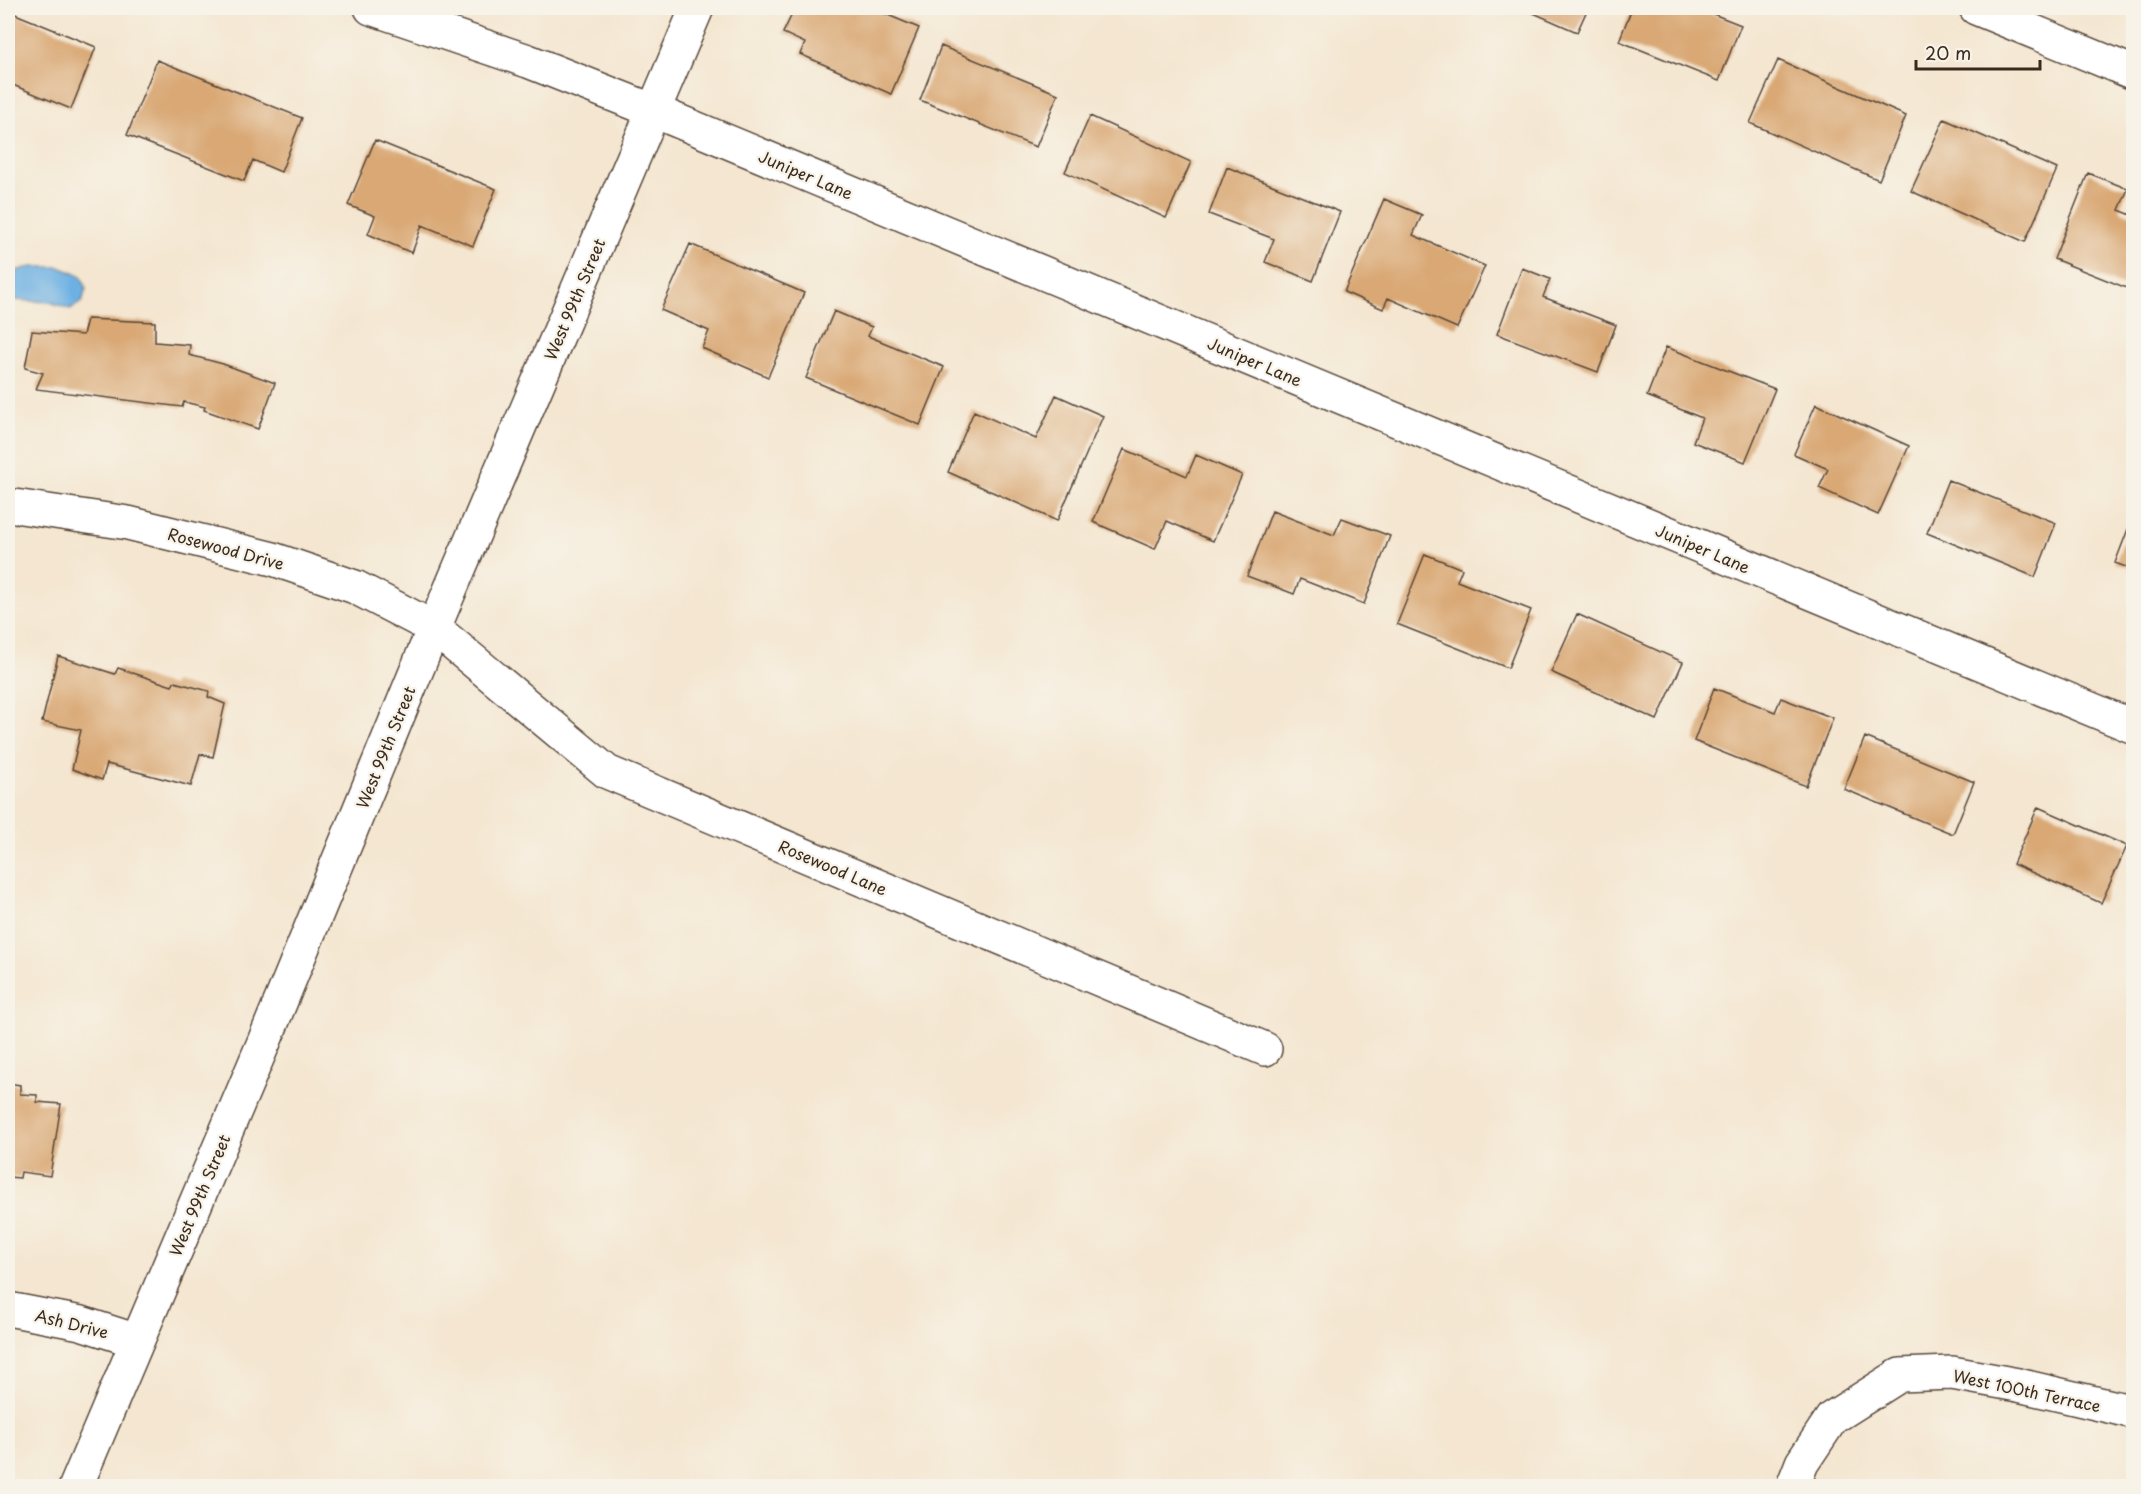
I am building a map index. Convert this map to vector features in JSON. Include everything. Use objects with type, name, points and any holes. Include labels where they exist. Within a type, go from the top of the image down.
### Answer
[{"type":"street","name":"Juniper Lane","points":[[371,8],[528,61],[654,111],[2133,727]]},
{"type":"street","name":"West 99th Street","points":[[76,1486],[264,1042],[434,628],[697,8]]},
{"type":"street","points":[[1976,8],[2133,74]]},
{"type":"street","name":"Rosewood Drive","points":[[8,505],[128,523],[273,559],[355,587],[434,628]]},
{"type":"street","name":"Rosewood Lane","points":[[434,628],[607,772],[1265,1050]]},
{"type":"street","name":"Ash Drive","points":[[8,1309],[81,1323],[137,1341]]},
{"type":"street","name":"West 100th Terrace","points":[[1793,1486],[1802,1463],[1832,1418],[1900,1375],[1952,1373],[2018,1385],[2133,1412]]},
{"type":"water","points":[[33,267],[59,267],[81,276],[86,288],[82,302],[70,309],[50,302],[14,300],[8,287],[11,276],[18,270]]},
{"type":"building","points":[[795,8],[871,8],[919,28],[891,94],[800,54],[805,43],[783,33]]},
{"type":"building","points":[[1522,8],[1588,8],[1577,32]]},
{"type":"building","points":[[1632,8],[1698,8],[1741,25],[1719,81],[1619,41]]},
{"type":"building","points":[[8,11],[96,47],[71,109],[8,83]]},
{"type":"building","points":[[941,46],[1058,94],[1036,147],[920,100]]},
{"type":"building","points":[[157,60],[302,118],[281,172],[253,160],[244,181],[127,135]]},
{"type":"building","points":[[1778,60],[1906,116],[1879,180],[1750,123]]},
{"type":"building","points":[[1090,116],[1191,162],[1166,218],[1065,172]]},
{"type":"building","points":[[1944,119],[2057,169],[2025,242],[1911,191]]},
{"type":"building","points":[[375,140],[496,189],[473,246],[422,225],[412,253],[368,234],[375,216],[348,205]]},
{"type":"building","points":[[1227,167],[1340,212],[1313,281],[1265,262],[1274,239],[1209,214]]},
{"type":"building","points":[[2088,173],[2128,189],[2119,210],[2134,216],[2134,291],[2054,259]]},
{"type":"building","points":[[1384,199],[1422,215],[1413,235],[1485,266],[1457,328],[1388,298],[1383,309],[1344,292]]},
{"type":"building","points":[[690,244],[804,293],[768,377],[702,348],[709,331],[661,310]]},
{"type":"building","points":[[1522,268],[1550,279],[1543,297],[1616,325],[1598,372],[1497,334]]},
{"type":"building","points":[[834,311],[872,327],[868,336],[944,367],[920,425],[806,378]]},
{"type":"building","points":[[87,319],[155,322],[155,342],[190,345],[189,355],[223,364],[275,383],[258,429],[204,410],[205,407],[184,402],[182,407],[36,389],[43,373],[25,368],[32,331],[83,335]]},
{"type":"building","points":[[1666,347],[1775,389],[1745,462],[1693,442],[1702,418],[1647,396]]},
{"type":"building","points":[[1056,395],[1103,416],[1057,521],[948,472],[974,411],[1036,439]]},
{"type":"building","points":[[1816,404],[1909,446],[1878,515],[1819,488],[1828,469],[1794,454]]},
{"type":"building","points":[[1124,449],[1187,476],[1196,455],[1242,475],[1213,541],[1167,521],[1155,549],[1093,522]]},
{"type":"building","points":[[1948,480],[2056,523],[2035,577],[1927,533]]},
{"type":"building","points":[[1272,511],[1334,535],[1342,518],[1390,536],[1364,604],[1300,579],[1294,594],[1247,576]]},
{"type":"building","points":[[2134,516],[2134,570],[2115,563]]},
{"type":"building","points":[[1425,554],[1462,569],[1457,581],[1531,610],[1508,668],[1397,624]]},
{"type":"building","points":[[1577,614],[1683,662],[1657,720],[1551,672]]},
{"type":"building","points":[[58,656],[115,674],[118,668],[172,686],[174,682],[209,691],[208,697],[225,704],[213,757],[200,754],[191,786],[107,764],[102,780],[72,769],[81,730],[42,722]]},
{"type":"building","points":[[1714,688],[1775,712],[1781,698],[1833,718],[1806,786],[1694,741]]},
{"type":"building","points":[[1865,737],[1974,782],[1953,834],[1844,789]]},
{"type":"building","points":[[2038,807],[2127,846],[2101,903],[2013,864]]},
{"type":"building","points":[[8,1083],[20,1085],[20,1094],[37,1095],[37,1102],[61,1104],[50,1176],[21,1172],[20,1178],[8,1177]]}]
